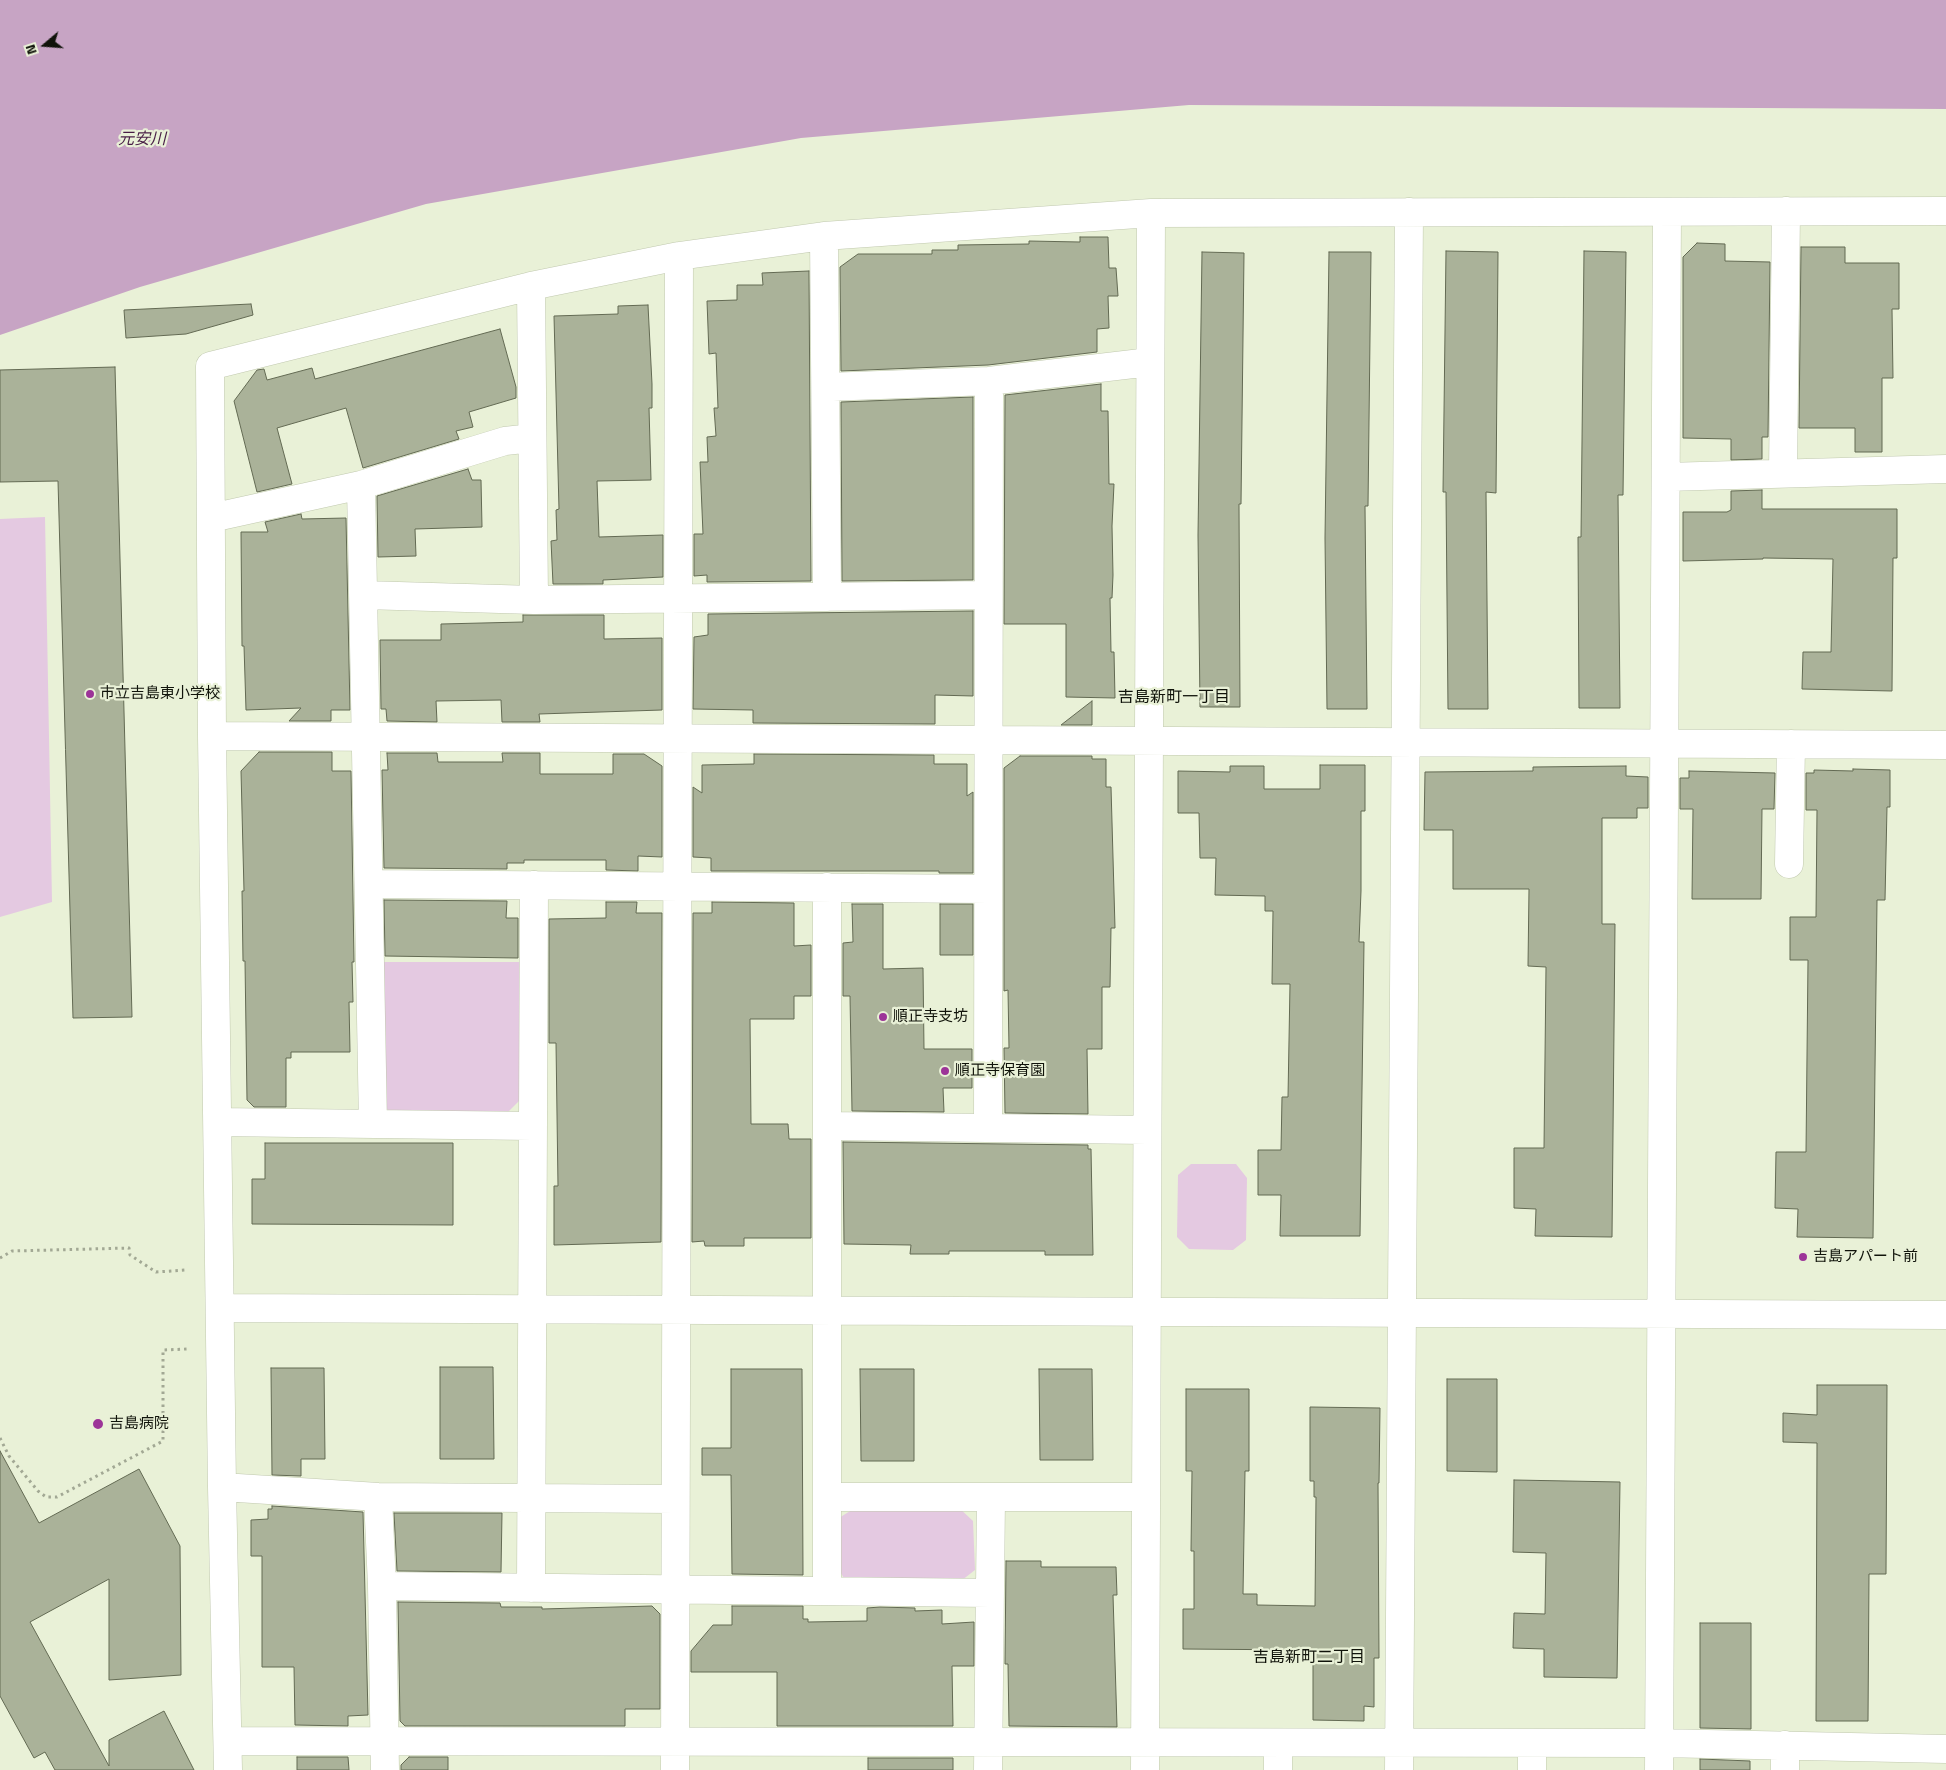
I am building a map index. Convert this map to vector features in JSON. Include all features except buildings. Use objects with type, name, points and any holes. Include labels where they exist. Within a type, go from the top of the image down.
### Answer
[{"type":"street","points":[[228,1770],[222,1487],[212,736],[210,366],[531,286],[679,256],[824,236],[1151,213],[1946,211]]},
{"type":"street","points":[[1400,1770],[1409,212]]},
{"type":"street","points":[[1659,1770],[1668,212]]},
{"type":"street","points":[[1783,473],[1786,212]]},
{"type":"street","points":[[1145,1770],[1151,213]]},
{"type":"street","points":[[824,236],[827,597]]},
{"type":"street","points":[[675,1770],[679,256]]},
{"type":"street","points":[[531,286],[534,600]]},
{"type":"street","points":[[826,388],[988,381],[1150,362]]},
{"type":"street","points":[[988,381],[988,1128]]},
{"type":"street","points":[[211,518],[361,485],[505,441],[532,438]]},
{"type":"street","points":[[1666,477],[1946,469]]},
{"type":"street","points":[[361,485],[370,884],[373,1124]]},
{"type":"street","points":[[364,595],[534,600],[988,595]]},
{"type":"street","points":[[212,736],[1946,745]]},
{"type":"street","points":[[1789,864],[1791,744]]},
{"type":"street","points":[[370,884],[988,889]]},
{"type":"street","points":[[531,1588],[534,885]]},
{"type":"street","points":[[826,887],[827,1591]]},
{"type":"street","points":[[218,1122],[532,1126]]},
{"type":"street","points":[[827,1126],[1147,1130]]},
{"type":"street","points":[[220,1308],[1946,1315]]},
{"type":"street","points":[[222,1487],[378,1497],[675,1498]]},
{"type":"street","points":[[378,1497],[382,1586],[384,1770]]},
{"type":"street","points":[[826,1497],[1146,1497]]},
{"type":"street","points":[[988,1770],[992,1498]]},
{"type":"street","points":[[382,1586],[990,1593]]},
{"type":"street","points":[[228,1742],[1659,1743],[1785,1757],[1946,1749]]},
{"type":"street","points":[[1278,1743],[1278,1770]]},
{"type":"street","points":[[1532,1743],[1532,1770]]},
{"type":"path","points":[[0,1258],[12,1251],[129,1248],[130,1254],[156,1272],[188,1270]]},
{"type":"path","points":[[0,1438],[10,1456],[38,1491],[46,1497],[58,1497],[163,1441],[163,1350],[189,1349]]},
{"type":"shaded area","points":[[45,517],[52,902],[0,917],[0,519]]},
{"type":"shaded area","points":[[380,962],[525,962],[525,1095],[506,1114],[389,1112],[382,1101]]},
{"type":"shaded area","points":[[1191,1164],[1236,1164],[1247,1178],[1246,1240],[1233,1250],[1189,1249],[1177,1237],[1178,1175]]},
{"type":"shaded area","points":[[956,1505],[973,1521],[975,1570],[957,1584],[850,1587],[838,1569],[839,1518],[858,1506]]},
{"type":"water","name":"元安川","points":[[0,0],[1946,0],[1946,109],[1189,105],[801,138],[426,204],[140,287],[0,335]]},
{"type":"place","name":"市立吉島東小学校","points":[[90,694]]},
{"type":"place","name":"順正寺支坊","points":[[883,1017]]},
{"type":"place","name":"順正寺保育園","points":[[945,1071]]},
{"type":"place","name":"吉島アパート前","points":[[1803,1257]]},
{"type":"place","name":"吉島病院","points":[[98,1424]]},
{"type":"district","name":"吉島新町一丁目","points":[[1174,698]]},
{"type":"district","name":"吉島新町二丁目","points":[[1309,1658]]}]
